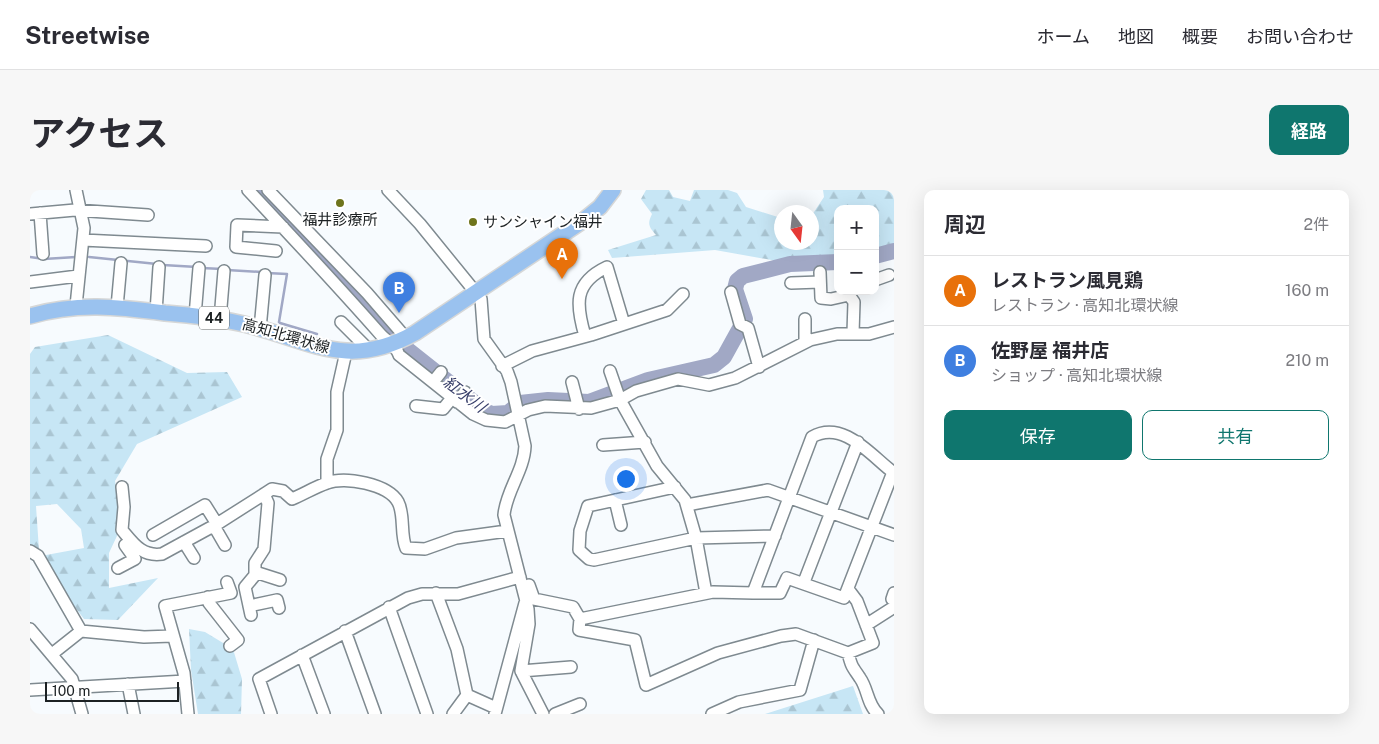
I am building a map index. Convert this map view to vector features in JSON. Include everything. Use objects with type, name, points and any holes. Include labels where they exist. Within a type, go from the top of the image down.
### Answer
[{"type":"main road","name":"高知北環状線","points":[[30,316],[76,306],[117,307],[220,319],[260,329],[312,346],[346,352],[369,350],[399,342],[475,293],[584,220],[600,207],[613,190]]},
{"type":"street","points":[[76,190],[82,211],[83,240],[76,306]]},
{"type":"street","points":[[248,190],[399,342]]},
{"type":"street","points":[[268,190],[367,293],[399,342],[399,355],[436,378],[473,414],[486,420],[505,422],[516,411],[545,406],[591,408],[620,400],[636,391],[678,378],[709,384],[735,378],[805,342],[829,335],[870,334],[894,327]]},
{"type":"street","points":[[388,190],[420,224],[483,303],[484,340],[511,382],[525,446],[524,455],[505,504],[504,515],[526,599],[529,624],[521,670],[543,714]]},
{"type":"street","points":[[43,254],[35,214],[82,211],[148,215]]},
{"type":"street","points":[[276,251],[236,247],[233,224],[283,227]]},
{"type":"street","points":[[83,240],[180,249],[206,246]]},
{"type":"street","points":[[117,307],[121,263]]},
{"type":"street","points":[[156,312],[159,267]]},
{"type":"street","points":[[585,336],[579,315],[579,294],[582,286],[590,278],[607,267],[624,324]]},
{"type":"street","points":[[195,316],[200,268]]},
{"type":"street","points":[[220,319],[224,270]]},
{"type":"street","points":[[260,329],[265,275]]},
{"type":"street","points":[[879,279],[889,275]]},
{"type":"street","points":[[30,282],[78,276]]},
{"type":"street","points":[[791,283],[820,277],[821,298],[831,299],[844,295]]},
{"type":"street","points":[[731,292],[759,366]]},
{"type":"street","points":[[502,366],[532,350],[585,336],[667,310],[683,294]]},
{"type":"street","points":[[852,295],[854,302],[853,334]]},
{"type":"street","points":[[805,319],[805,342]]},
{"type":"street","points":[[340,322],[369,350]]},
{"type":"street","points":[[327,482],[327,458],[337,430],[337,392],[346,352]]},
{"type":"street","points":[[610,371],[620,400],[658,466],[687,505],[696,538],[706,593]]},
{"type":"street","points":[[572,382],[579,408]]},
{"type":"street","points":[[416,406],[442,409],[458,398]]},
{"type":"street","points":[[580,619],[706,593],[753,593],[780,593],[787,578],[804,582],[844,598],[894,472],[858,442],[834,434],[817,434],[812,437],[753,593]]},
{"type":"street","points":[[603,446],[645,442]]},
{"type":"street","points":[[804,582],[858,442]]},
{"type":"street","points":[[122,488],[124,507],[122,530],[136,548],[156,554],[162,554],[215,525],[272,489],[283,491],[292,499],[327,482],[352,481],[382,488],[390,493],[399,503],[406,548],[425,549],[456,538],[507,531]]},
{"type":"street","points":[[675,487],[588,506],[580,531],[579,550],[589,559],[696,538],[775,536]]},
{"type":"street","points":[[687,505],[768,490],[894,535]]},
{"type":"street","points":[[264,494],[268,503],[264,549],[255,563],[255,572],[245,587],[250,611],[277,600],[279,608]]},
{"type":"street","points":[[615,500],[620,525]]},
{"type":"street","points":[[153,535],[190,507],[206,505],[225,545]]},
{"type":"street","points":[[118,568],[135,559],[123,541],[128,537]]},
{"type":"street","points":[[184,542],[194,558]]},
{"type":"street","points":[[30,551],[38,556],[81,631]]},
{"type":"street","points":[[271,714],[259,680],[408,598],[436,593],[458,594],[519,572],[523,567],[534,599],[574,607],[580,619],[579,630],[635,640],[646,684],[718,653],[781,636],[796,634],[848,653],[873,643],[857,601],[848,589]]},
{"type":"street","points":[[255,572],[280,580]]},
{"type":"street","points":[[188,714],[185,681],[165,606],[231,593],[227,582]]},
{"type":"street","points":[[436,593],[457,649],[467,695],[491,710],[526,599]]},
{"type":"street","points":[[208,597],[209,603],[238,640],[230,646]]},
{"type":"street","points":[[866,626],[892,600]]},
{"type":"street","points":[[389,608],[427,714]]},
{"type":"street","points":[[30,629],[72,679],[82,714]]},
{"type":"street","points":[[52,654],[81,631],[144,637],[172,636]]},
{"type":"street","points":[[345,631],[375,714]]},
{"type":"street","points":[[712,714],[727,711],[740,702],[800,690],[814,640]]},
{"type":"street","points":[[848,653],[852,669],[861,678],[870,705],[878,714]]},
{"type":"street","points":[[302,655],[324,714]]},
{"type":"street","points":[[521,670],[571,667]]},
{"type":"street","points":[[30,690],[185,681]]},
{"type":"street","points":[[128,684],[134,714]]},
{"type":"street","points":[[453,714],[467,695]]},
{"type":"street","points":[[555,714],[580,704]]},
{"type":"green space","points":[[646,190],[669,190],[673,197],[690,201],[694,190],[728,190],[737,193],[746,207],[774,216],[774,250],[819,250],[819,205],[824,197],[823,190],[894,190],[894,249],[879,254],[879,205],[834,205],[834,261],[788,263],[715,250],[612,258],[608,250],[656,235],[650,225],[652,214],[641,199]]},
{"type":"green space","points":[[108,335],[187,373],[227,372],[242,397],[137,444],[115,481],[123,523],[109,553],[109,588],[158,578],[118,620],[84,619],[41,563],[46,555],[84,548],[81,529],[57,504],[36,506],[39,550],[30,550],[30,354],[35,347]]},
{"type":"green space","points":[[189,629],[205,632],[233,649],[242,679],[241,714],[198,714],[191,670]]},
{"type":"green space","points":[[853,686],[863,714],[765,714]]},
{"type":"waterway","name":"紅水川","points":[[258,190],[403,346],[485,411],[492,414],[508,413],[520,403],[548,400],[589,402],[648,380],[714,365],[724,357],[745,319],[735,289],[737,281],[743,276],[790,264],[834,262]]},
{"type":"waterway","points":[[879,255],[894,251]]},
{"type":"waterway","points":[[30,257],[44,259],[76,257]]},
{"type":"waterway","points":[[89,257],[157,264]]},
{"type":"waterway","points":[[163,265],[197,267]]},
{"type":"waterway","points":[[202,268],[222,269]]},
{"type":"waterway","points":[[227,270],[262,272]]},
{"type":"waterway","points":[[267,273],[287,274],[279,322]]},
{"type":"waterway","points":[[280,323],[317,334]]},
{"type":"place","name":"福井診療所","points":[[340,203]]},
{"type":"place","name":"サンシャイン福井","points":[[473,222]]},
{"type":"place","name":"レストラン風見鶏","points":[[562,279]]},
{"type":"place","name":"佐野屋 福井店","points":[[399,313]]}]
